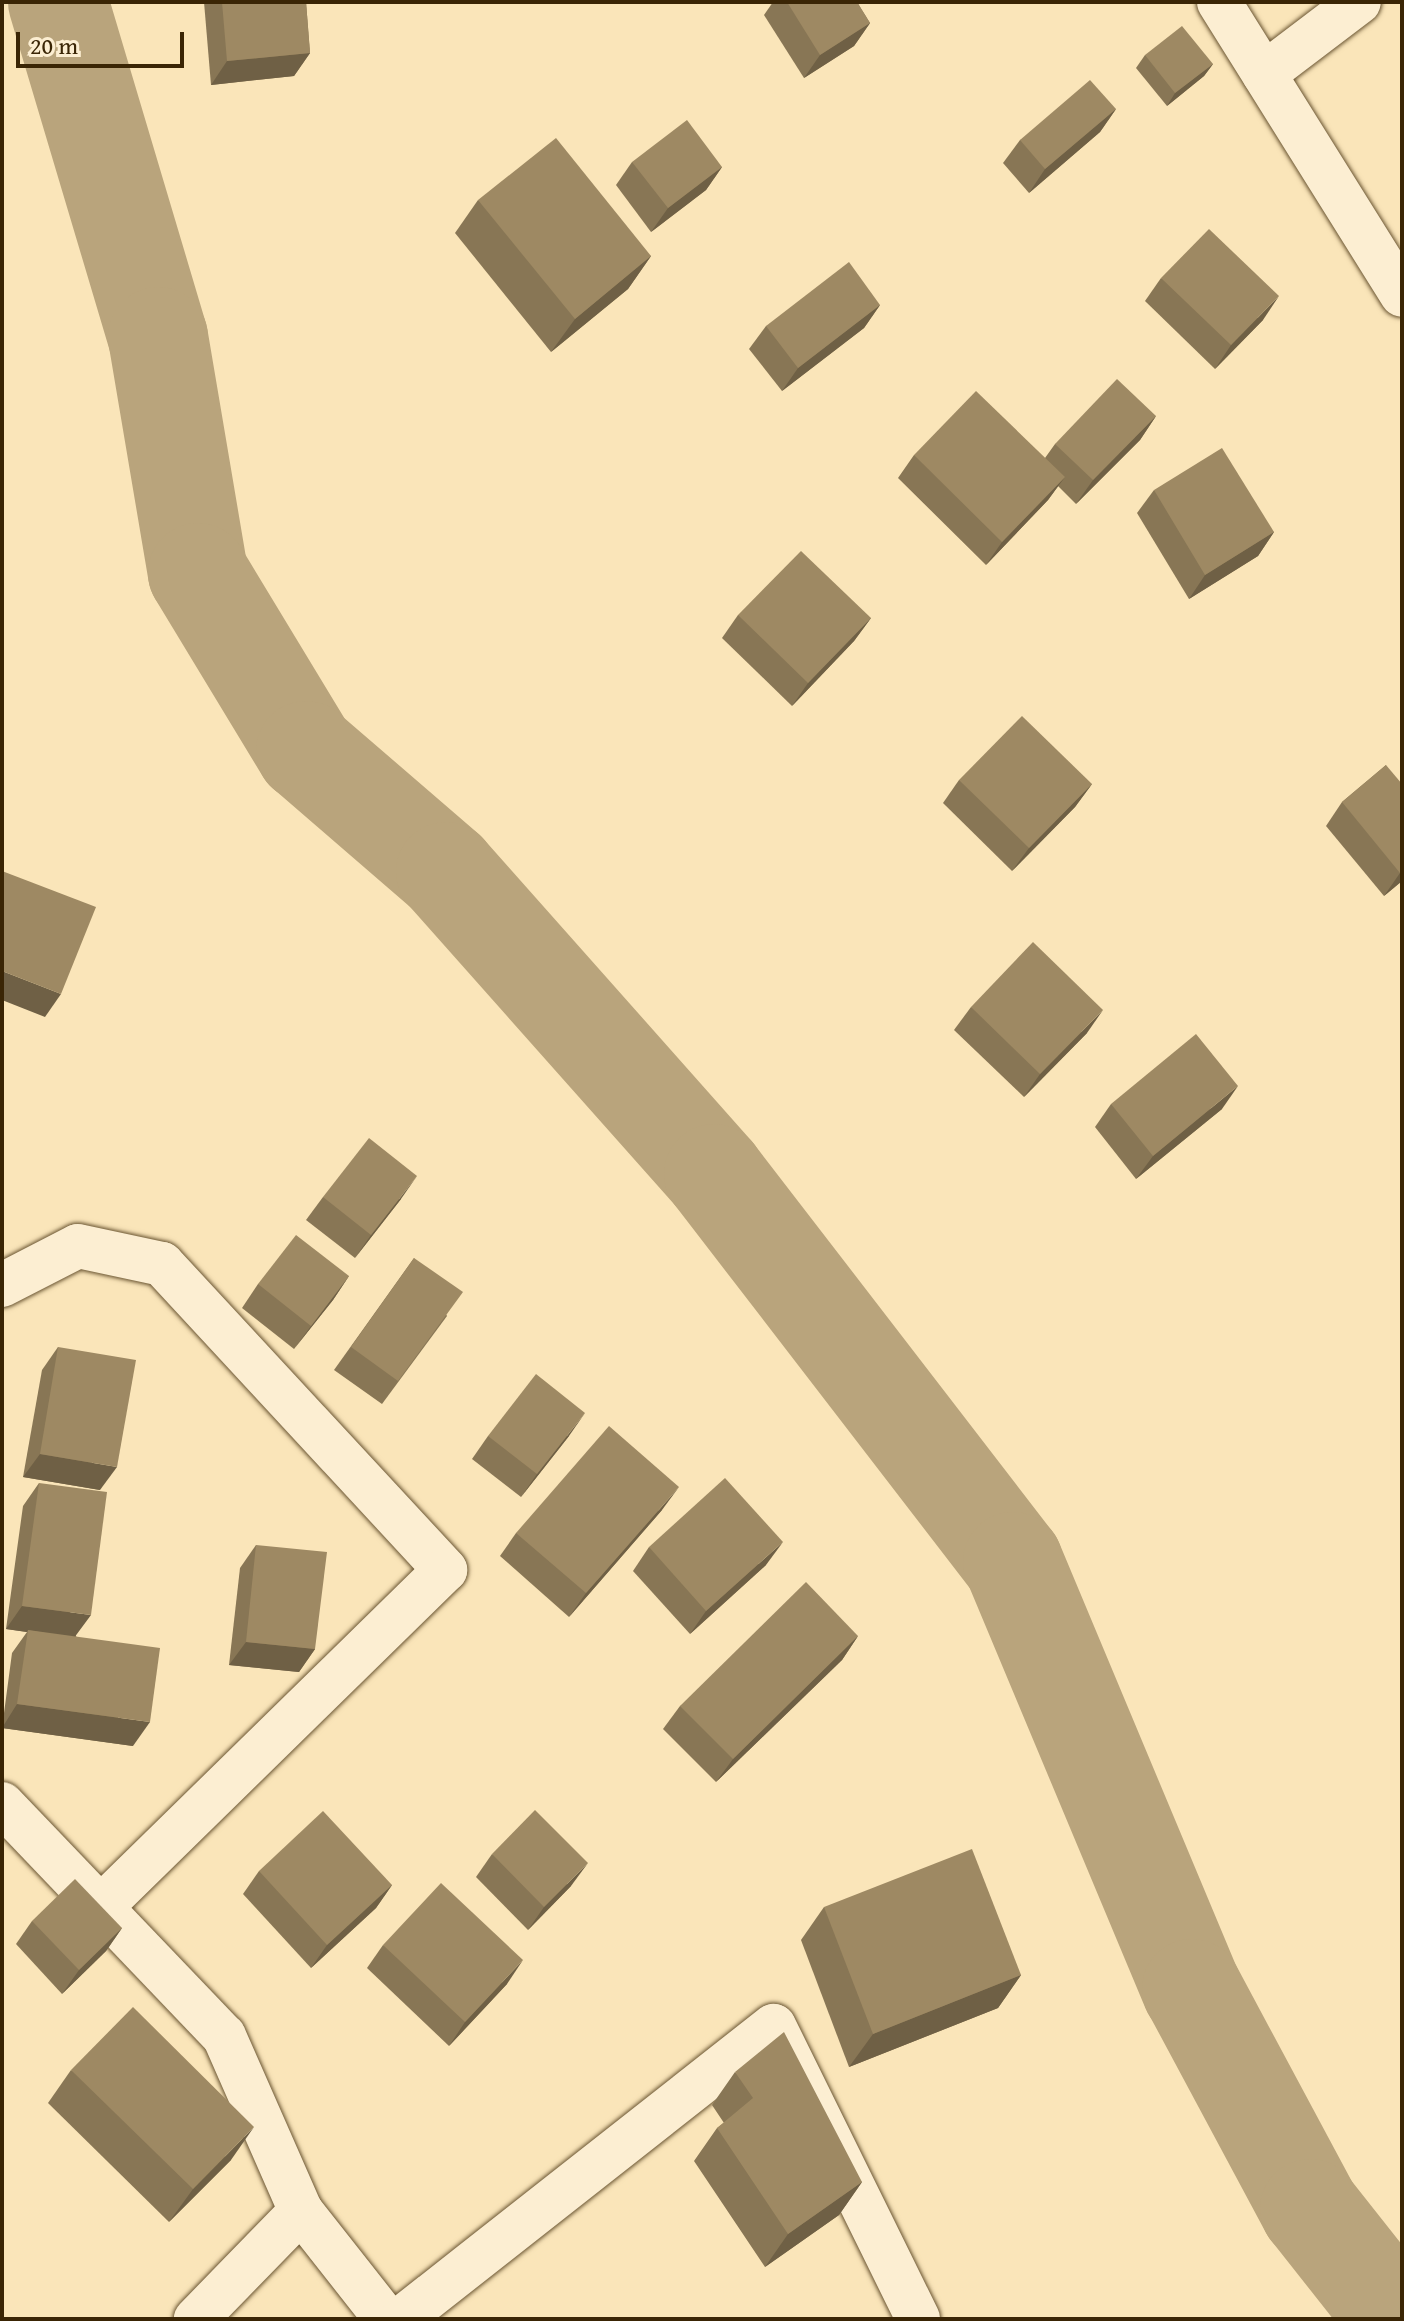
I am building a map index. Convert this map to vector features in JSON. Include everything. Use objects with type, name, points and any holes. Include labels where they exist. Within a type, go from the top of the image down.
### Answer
[{"type":"street","points":[[1219,2],[1402,295]]},
{"type":"street","points":[[1264,74],[1359,2]]},
{"type":"street","points":[[2,1285],[78,1246],[162,1264],[445,1570],[101,1907]]},
{"type":"street","points":[[2,1804],[224,2036],[301,2211],[386,2319]]},
{"type":"street","points":[[401,2319],[774,2026],[918,2319]]},
{"type":"street","points":[[196,2319],[301,2211]]},
{"type":"building","points":[[222,2],[306,2],[310,53],[227,61]]},
{"type":"building","points":[[787,2],[857,2],[870,23],[820,55]]},
{"type":"building","points":[[1182,26],[1213,64],[1175,93],[1145,55]]},
{"type":"building","points":[[1090,80],[1116,109],[1045,169],[1020,140]]},
{"type":"building","points":[[687,120],[722,167],[668,208],[632,162]]},
{"type":"building","points":[[556,138],[651,256],[575,319],[478,200]]},
{"type":"building","points":[[1209,229],[1279,296],[1231,345],[1161,278]]},
{"type":"building","points":[[849,262],[880,305],[798,368],[766,326]]},
{"type":"building","points":[[1117,379],[1156,416],[1093,480],[1055,444]]},
{"type":"building","points":[[976,391],[1065,477],[1002,542],[914,455]]},
{"type":"building","points":[[1222,448],[1274,532],[1205,575],[1154,490]]},
{"type":"building","points":[[801,551],[871,618],[808,683],[738,615]]},
{"type":"building","points":[[1022,716],[1092,784],[1029,848],[959,780]]},
{"type":"building","points":[[1386,765],[1402,784],[1400,873],[1342,802]]},
{"type":"building","points":[[2,871],[96,907],[61,994],[2,971]]},
{"type":"building","points":[[1033,942],[1103,1010],[1040,1074],[971,1007]]},
{"type":"building","points":[[1196,1034],[1238,1086],[1153,1156],[1111,1104]]},
{"type":"building","points":[[369,1138],[417,1176],[371,1235],[323,1197]]},
{"type":"building","points":[[296,1235],[349,1276],[311,1326],[258,1284]]},
{"type":"building","points":[[414,1258],[463,1292],[398,1381],[351,1347]]},
{"type":"building","points":[[58,1347],[136,1360],[117,1467],[40,1454]]},
{"type":"building","points":[[536,1374],[585,1413],[537,1474],[488,1436]]},
{"type":"building","points":[[609,1426],[679,1487],[586,1593],[516,1533]]},
{"type":"building","points":[[725,1478],[783,1542],[706,1611],[649,1547]]},
{"type":"building","points":[[39,1483],[107,1492],[91,1615],[22,1606]]},
{"type":"building","points":[[256,1545],[327,1552],[315,1649],[246,1642]]},
{"type":"building","points":[[806,1582],[858,1636],[733,1759],[680,1706]]},
{"type":"building","points":[[28,1630],[160,1648],[150,1722],[17,1704]]},
{"type":"building","points":[[535,1810],[588,1863],[544,1907],[492,1854]]},
{"type":"building","points":[[323,1811],[392,1885],[327,1945],[259,1871]]},
{"type":"building","points":[[972,1849],[1021,1975],[873,2034],[824,1907]]},
{"type":"building","points":[[75,1879],[122,1928],[79,1970],[32,1921]]},
{"type":"building","points":[[441,1883],[523,1960],[465,2022],[383,1945]]},
{"type":"building","points":[[133,2007],[254,2127],[193,2189],[71,2070]]},
{"type":"building","points":[[784,2032],[862,2182],[788,2234],[717,2128],[753,2098],[735,2072]]},
{"type":"waterway","points":[[58,2],[158,337],[198,573],[306,751],[446,872],[714,1174],[1013,1562],[1192,1989],[1310,2209],[1397,2319]]}]
